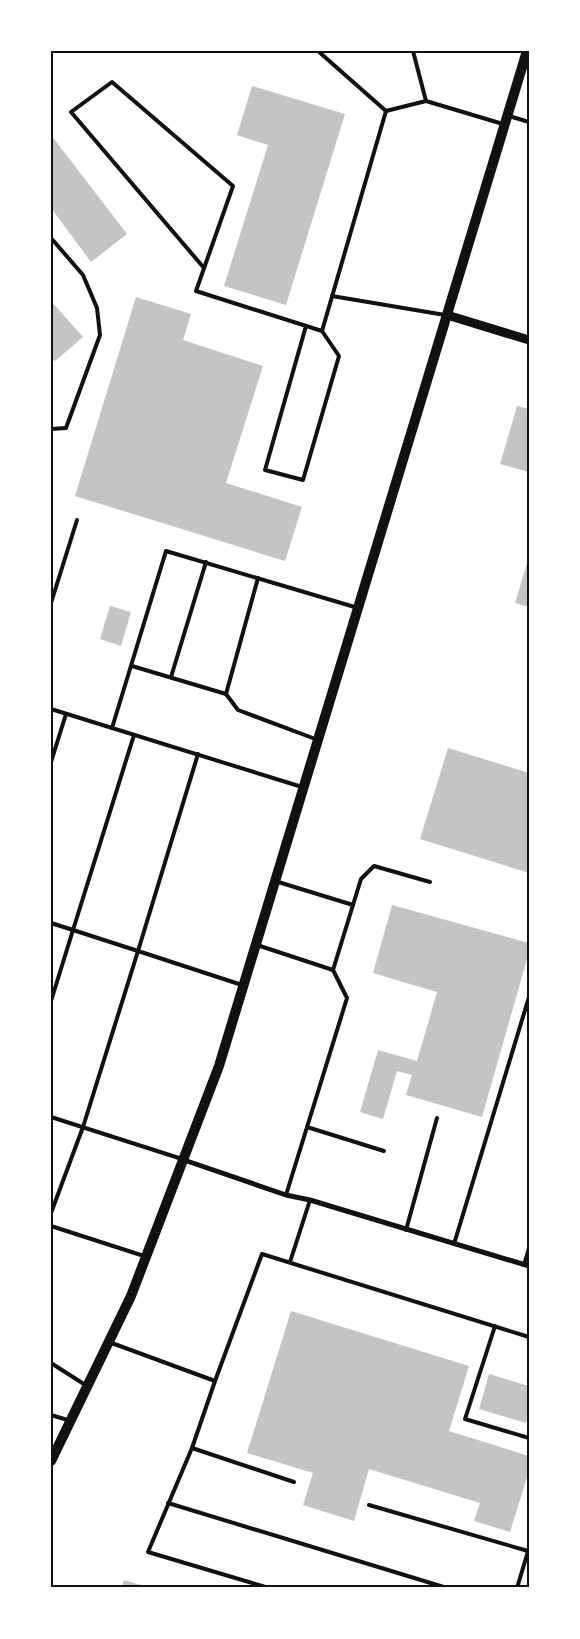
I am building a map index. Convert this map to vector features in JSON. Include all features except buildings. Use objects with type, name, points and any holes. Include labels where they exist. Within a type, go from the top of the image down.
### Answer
[{"type":"main road","points":[[51,1461],[131,1296],[219,1066],[527,51]]},
{"type":"street","points":[[447,315],[529,340]]},
{"type":"street","points":[[184,1160],[286,1195],[310,1200],[526,1265]]},
{"type":"lane","points":[[318,51],[386,112]]},
{"type":"lane","points":[[413,51],[426,101]]},
{"type":"lane","points":[[204,268],[71,112],[112,82],[233,186],[196,291],[322,330],[339,356],[303,480],[265,470],[306,326]]},
{"type":"lane","points":[[386,112],[426,101],[506,120],[529,122]]},
{"type":"lane","points":[[322,330],[386,112]]},
{"type":"lane","points":[[51,238],[83,275],[97,308],[100,335],[66,428],[51,429]]},
{"type":"lane","points":[[332,296],[447,315]]},
{"type":"lane","points":[[51,604],[77,520]]},
{"type":"lane","points":[[112,728],[166,551],[358,608]]},
{"type":"lane","points":[[171,677],[206,562]]},
{"type":"lane","points":[[226,694],[258,578]]},
{"type":"lane","points":[[132,666],[226,694],[238,710],[318,740]]},
{"type":"lane","points":[[51,710],[304,787]]},
{"type":"lane","points":[[51,762],[66,714]]},
{"type":"lane","points":[[51,1001],[134,735]]},
{"type":"lane","points":[[51,1213],[83,1127],[198,754]]},
{"type":"lane","points":[[286,1195],[347,998],[333,970],[361,879],[374,866],[430,882]]},
{"type":"lane","points":[[276,881],[353,905]]},
{"type":"lane","points":[[51,923],[244,985]]},
{"type":"lane","points":[[256,945],[333,970]]},
{"type":"lane","points":[[454,1244],[529,997]]},
{"type":"lane","points":[[51,1117],[184,1160]]},
{"type":"lane","points":[[406,1230],[438,1118]]},
{"type":"lane","points":[[307,1127],[384,1151]]},
{"type":"lane","points":[[290,1262],[310,1200]]},
{"type":"lane","points":[[51,1226],[146,1257]]},
{"type":"lane","points":[[526,1265],[529,1248]]},
{"type":"lane","points":[[269,1588],[148,1552],[192,1448],[262,1254],[529,1337]]},
{"type":"lane","points":[[495,1326],[465,1419],[529,1438]]},
{"type":"lane","points":[[109,1342],[215,1382]]},
{"type":"lane","points":[[51,1363],[87,1387]]},
{"type":"lane","points":[[51,1415],[71,1421]]},
{"type":"lane","points":[[192,1448],[294,1482]]},
{"type":"lane","points":[[168,1503],[447,1588]]},
{"type":"lane","points":[[370,1505],[528,1550],[517,1588]]}]
